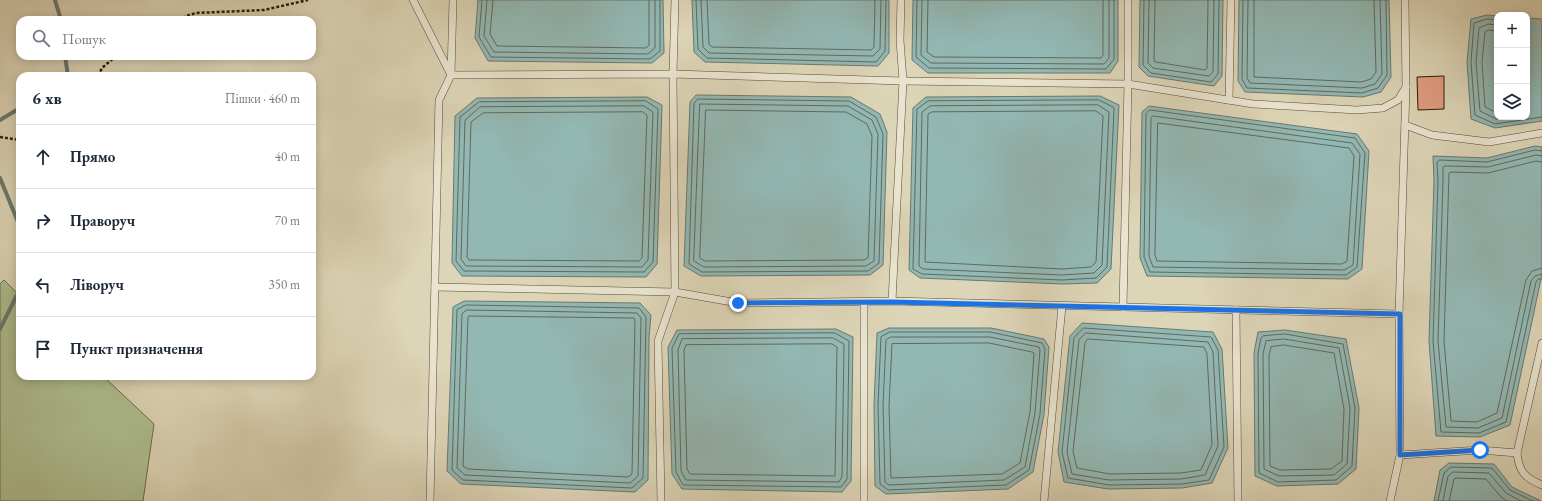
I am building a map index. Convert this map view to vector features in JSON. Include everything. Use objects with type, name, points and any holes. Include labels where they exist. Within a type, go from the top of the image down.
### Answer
[{"type":"lane","points":[[413,0],[451,75]]},
{"type":"lane","points":[[430,501],[438,100],[451,75],[453,0]]},
{"type":"lane","points":[[661,501],[658,341],[675,292],[673,74],[675,0]]},
{"type":"lane","points":[[892,302],[903,81],[900,40],[901,0]]},
{"type":"lane","points":[[1123,307],[1128,84],[1128,0]]},
{"type":"lane","points":[[1229,100],[1231,0]]},
{"type":"lane","points":[[1390,501],[1400,455],[1400,314],[1406,87],[1405,0]]},
{"type":"lane","points":[[451,75],[673,74],[903,81],[1128,84],[1253,104],[1357,110],[1383,108],[1398,100],[1406,87]]},
{"type":"lane","points":[[1405,125],[1432,134],[1489,142],[1542,133]]},
{"type":"lane","points":[[435,288],[675,292],[738,303],[892,302],[1400,314]]},
{"type":"lane","points":[[864,302],[864,501]]},
{"type":"lane","points":[[1044,501],[1062,306]]},
{"type":"lane","points":[[1236,310],[1238,501]]},
{"type":"lane","points":[[1542,343],[1517,453],[1518,465],[1528,479],[1542,485]]},
{"type":"lane","points":[[1400,455],[1480,450],[1517,453]]},
{"type":"path","points":[[185,16],[196,13],[264,10],[308,0]]},
{"type":"path","points":[[100,72],[102,68],[111,60]]},
{"type":"path","points":[[0,137],[16,139]]},
{"type":"green space","points":[[4,280],[16,292],[16,380],[107,380],[154,424],[143,501],[0,501],[0,284]]},
{"type":"water","points":[[478,0],[663,0],[664,53],[652,63],[488,61],[475,38]]},
{"type":"water","points":[[692,0],[889,0],[889,53],[878,66],[705,62],[694,52]]},
{"type":"water","points":[[913,0],[1118,0],[1118,61],[1110,73],[928,73],[912,60]]},
{"type":"water","points":[[1140,0],[1223,0],[1222,76],[1214,86],[1148,76],[1139,67]]},
{"type":"water","points":[[1239,0],[1389,0],[1391,77],[1381,92],[1363,97],[1245,92],[1238,81]]},
{"type":"water","points":[[1487,15],[1494,16],[1494,120],[1530,120],[1530,18],[1542,19],[1542,121],[1495,128],[1471,119],[1467,62],[1471,19]]},
{"type":"water","points":[[696,95],[851,97],[880,114],[887,132],[883,265],[870,275],[701,276],[684,266],[690,102]]},
{"type":"water","points":[[1100,96],[1119,105],[1111,269],[1097,283],[1062,284],[920,278],[909,270],[913,108],[926,97]]},
{"type":"water","points":[[647,97],[662,105],[657,264],[646,277],[462,276],[452,263],[455,116],[477,98]]},
{"type":"water","points":[[1149,106],[1357,134],[1369,151],[1362,269],[1348,279],[1147,276],[1140,258],[1142,112]]},
{"type":"water","points":[[1535,146],[1542,147],[1542,274],[1510,425],[1480,437],[1436,436],[1429,341],[1434,181],[1433,156],[1487,158]]},
{"type":"water","points":[[464,301],[640,303],[651,315],[649,337],[648,480],[635,492],[461,484],[447,471],[453,307]]},
{"type":"water","points":[[1082,323],[1213,332],[1222,349],[1228,448],[1212,483],[1182,488],[1108,489],[1064,482],[1058,452],[1070,336]]},
{"type":"water","points":[[889,328],[991,328],[1044,339],[1049,347],[1044,414],[1033,472],[1008,489],[886,494],[875,486],[874,405],[877,333]]},
{"type":"water","points":[[836,329],[853,337],[851,481],[842,492],[682,489],[672,474],[668,347],[677,330]]},
{"type":"water","points":[[1285,330],[1346,339],[1359,408],[1356,469],[1338,484],[1277,486],[1255,476],[1254,353],[1258,332]]},
{"type":"water","points":[[1449,463],[1494,464],[1512,487],[1541,501],[1434,501],[1440,470]]},
{"type":"building","points":[[1444,76],[1444,109],[1418,110],[1417,77]]},
{"type":"waterway","points":[[55,0],[60,16]]},
{"type":"waterway","points":[[66,60],[67,72]]},
{"type":"waterway","points":[[0,120],[16,110]]},
{"type":"waterway","points":[[0,178],[16,217]]},
{"type":"waterway","points":[[0,329],[16,297]]},
{"type":"route","points":[[738,303],[892,302],[1400,314],[1400,455],[1480,450]]}]
